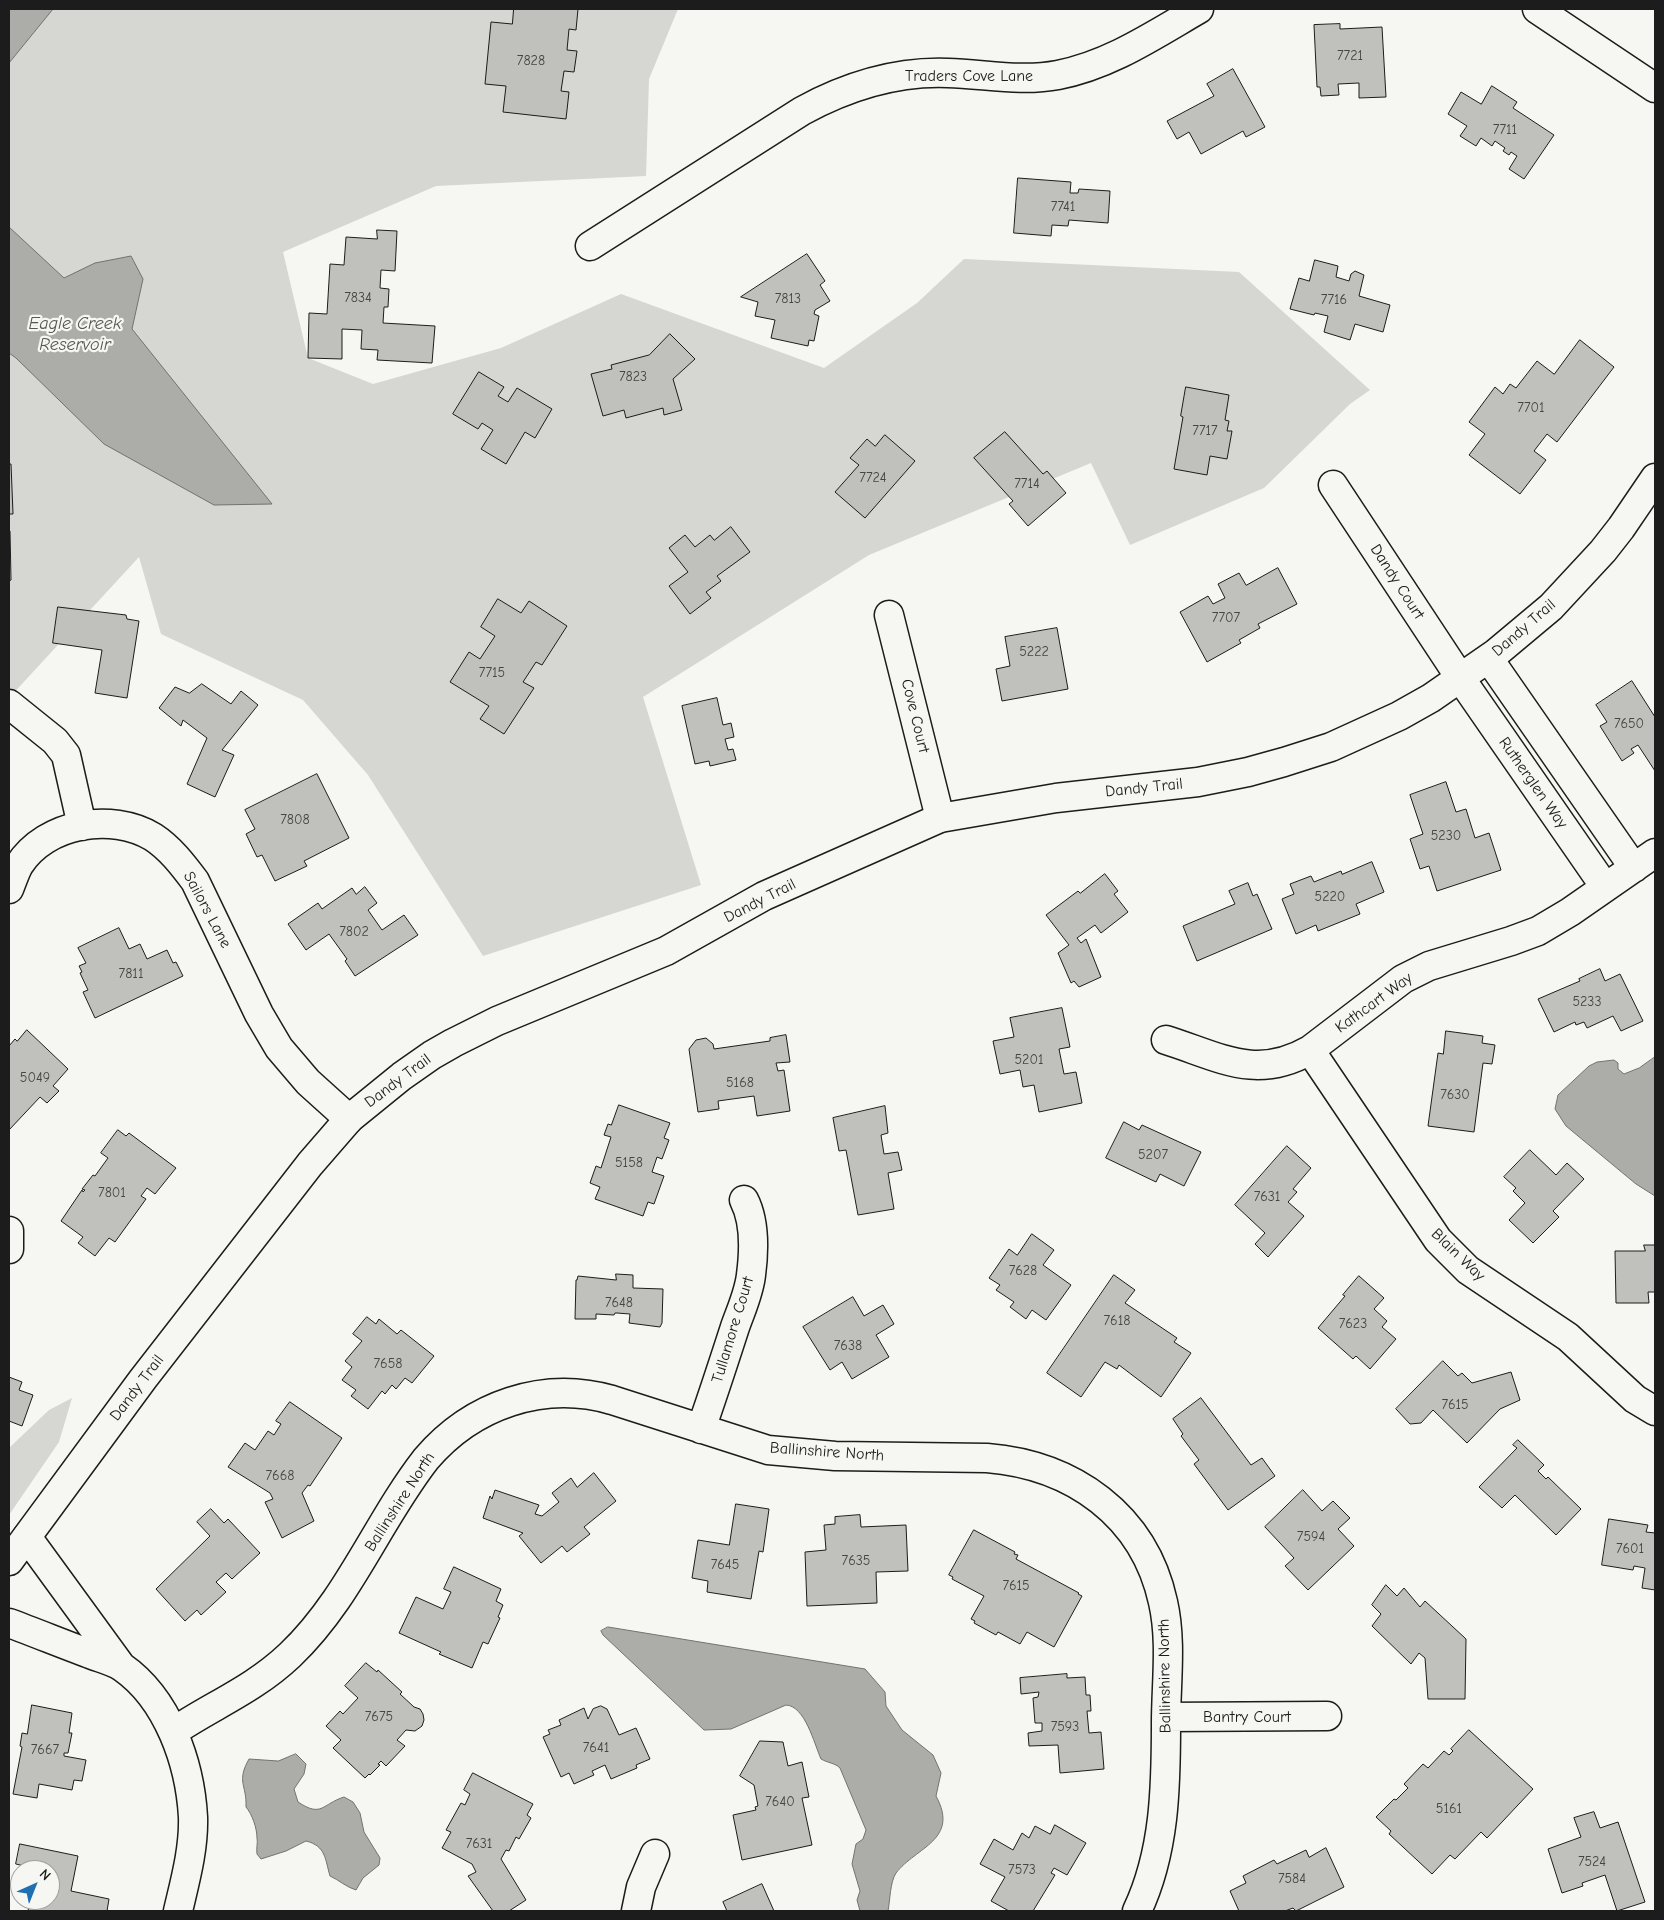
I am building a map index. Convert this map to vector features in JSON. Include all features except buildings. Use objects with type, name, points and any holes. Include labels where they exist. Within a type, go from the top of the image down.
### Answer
[{"type":"street","name":"Traders Cove Lane","points":[[590,246],[802,112],[838,93],[872,82],[912,74],[947,73],[1003,78],[1058,75],[1086,67],[1124,52],[1199,9]]},
{"type":"street","points":[[1537,9],[1655,88]]},
{"type":"street","name":"Dandy Trail","points":[[9,1561],[143,1379],[310,1164],[349,1119],[402,1076],[453,1042],[497,1021],[666,951],[764,896],[940,818],[1056,798],[1198,782],[1284,762],[1337,744],[1399,716],[1431,698],[1489,659],[1529,627],[1582,575],[1621,528],[1655,478]]},
{"type":"street","name":"Dandy Court","points":[[1334,484],[1461,678]]},
{"type":"street","name":"Cove Court","points":[[889,615],[940,818]]},
{"type":"street","points":[[1489,659],[1645,861]]},
{"type":"street","name":"Rutherglen Way","points":[[1461,678],[1605,887]]},
{"type":"street","points":[[9,704],[55,741],[66,755],[82,826]]},
{"type":"street","name":"Sailors Lane","points":[[9,889],[19,865],[42,842],[60,832],[82,826],[118,825],[141,832],[162,844],[180,861],[195,881],[259,1014],[279,1048],[308,1082],[349,1119]]},
{"type":"street","name":"Kathcart Way","points":[[1166,1040],[1246,1066],[1272,1065],[1288,1061],[1310,1050],[1402,979],[1429,966],[1512,941],[1538,931],[1570,912],[1645,861]]},
{"type":"street","name":"Blain Way","points":[[1310,1050],[1438,1240],[1468,1270],[1568,1337],[1635,1399],[1655,1411]]},
{"type":"street","name":"Tullamore Court","points":[[702,1429],[751,1276],[753,1258],[752,1235],[744,1200]]},
{"type":"street","points":[[9,1231],[9,1249]]},
{"type":"street","name":"Ballinshire North","points":[[173,1732],[253,1685],[299,1646],[339,1597],[426,1459],[451,1434],[482,1414],[516,1400],[565,1392],[577,1393],[612,1400],[768,1450],[835,1456],[1012,1460],[1047,1470],[1081,1485],[1101,1500],[1127,1526],[1147,1556],[1164,1603],[1167,1634],[1166,1781],[1162,1832],[1151,1873],[1137,1911]]},
{"type":"street","points":[[27,1537],[121,1666],[146,1689],[173,1732],[188,1780],[193,1818],[190,1857],[178,1911]]},
{"type":"street","points":[[9,1623],[121,1666]]},
{"type":"street","name":"Bantry Court","points":[[1166,1717],[1327,1716]]},
{"type":"street","points":[[636,1911],[641,1888],[655,1854]]},
{"type":"shaded area","points":[[9,9],[678,9],[649,79],[646,176],[436,186],[283,252],[308,358],[373,384],[501,348],[621,294],[824,368],[917,303],[964,259],[1239,272],[1370,390],[1350,404],[1264,488],[1130,545],[1091,463],[869,555],[643,697],[701,885],[483,956],[368,775],[303,700],[161,634],[139,557],[9,698]]},
{"type":"shaded area","points":[[72,1398],[59,1442],[9,1515],[9,1448],[49,1410]]},
{"type":"water","points":[[9,9],[53,9],[9,63]]},
{"type":"water","name":"Eagle Creek Reservoir","points":[[9,227],[64,278],[95,263],[131,256],[143,279],[132,329],[272,504],[214,505],[104,444],[9,353]]},
{"type":"water","points":[[1655,1057],[1655,1196],[1636,1184],[1566,1126],[1555,1109],[1558,1095],[1589,1066],[1597,1062],[1614,1060],[1618,1063],[1618,1069],[1624,1074],[1639,1068]]},
{"type":"water","points":[[608,1627],[865,1669],[885,1692],[886,1706],[902,1730],[933,1755],[941,1773],[936,1796],[942,1811],[943,1823],[939,1833],[932,1841],[896,1873],[891,1886],[888,1911],[860,1911],[857,1900],[860,1891],[852,1864],[856,1844],[863,1839],[866,1830],[840,1768],[821,1759],[804,1718],[793,1707],[786,1705],[731,1729],[704,1730],[603,1635],[601,1631]]},
{"type":"water","points":[[296,1754],[306,1764],[304,1774],[294,1789],[298,1802],[306,1807],[317,1809],[344,1797],[353,1802],[360,1813],[364,1832],[380,1858],[379,1865],[363,1878],[356,1890],[330,1876],[324,1854],[313,1843],[306,1841],[286,1851],[261,1859],[257,1854],[256,1830],[252,1817],[246,1807],[243,1778],[245,1767],[249,1759],[278,1761]]}]
